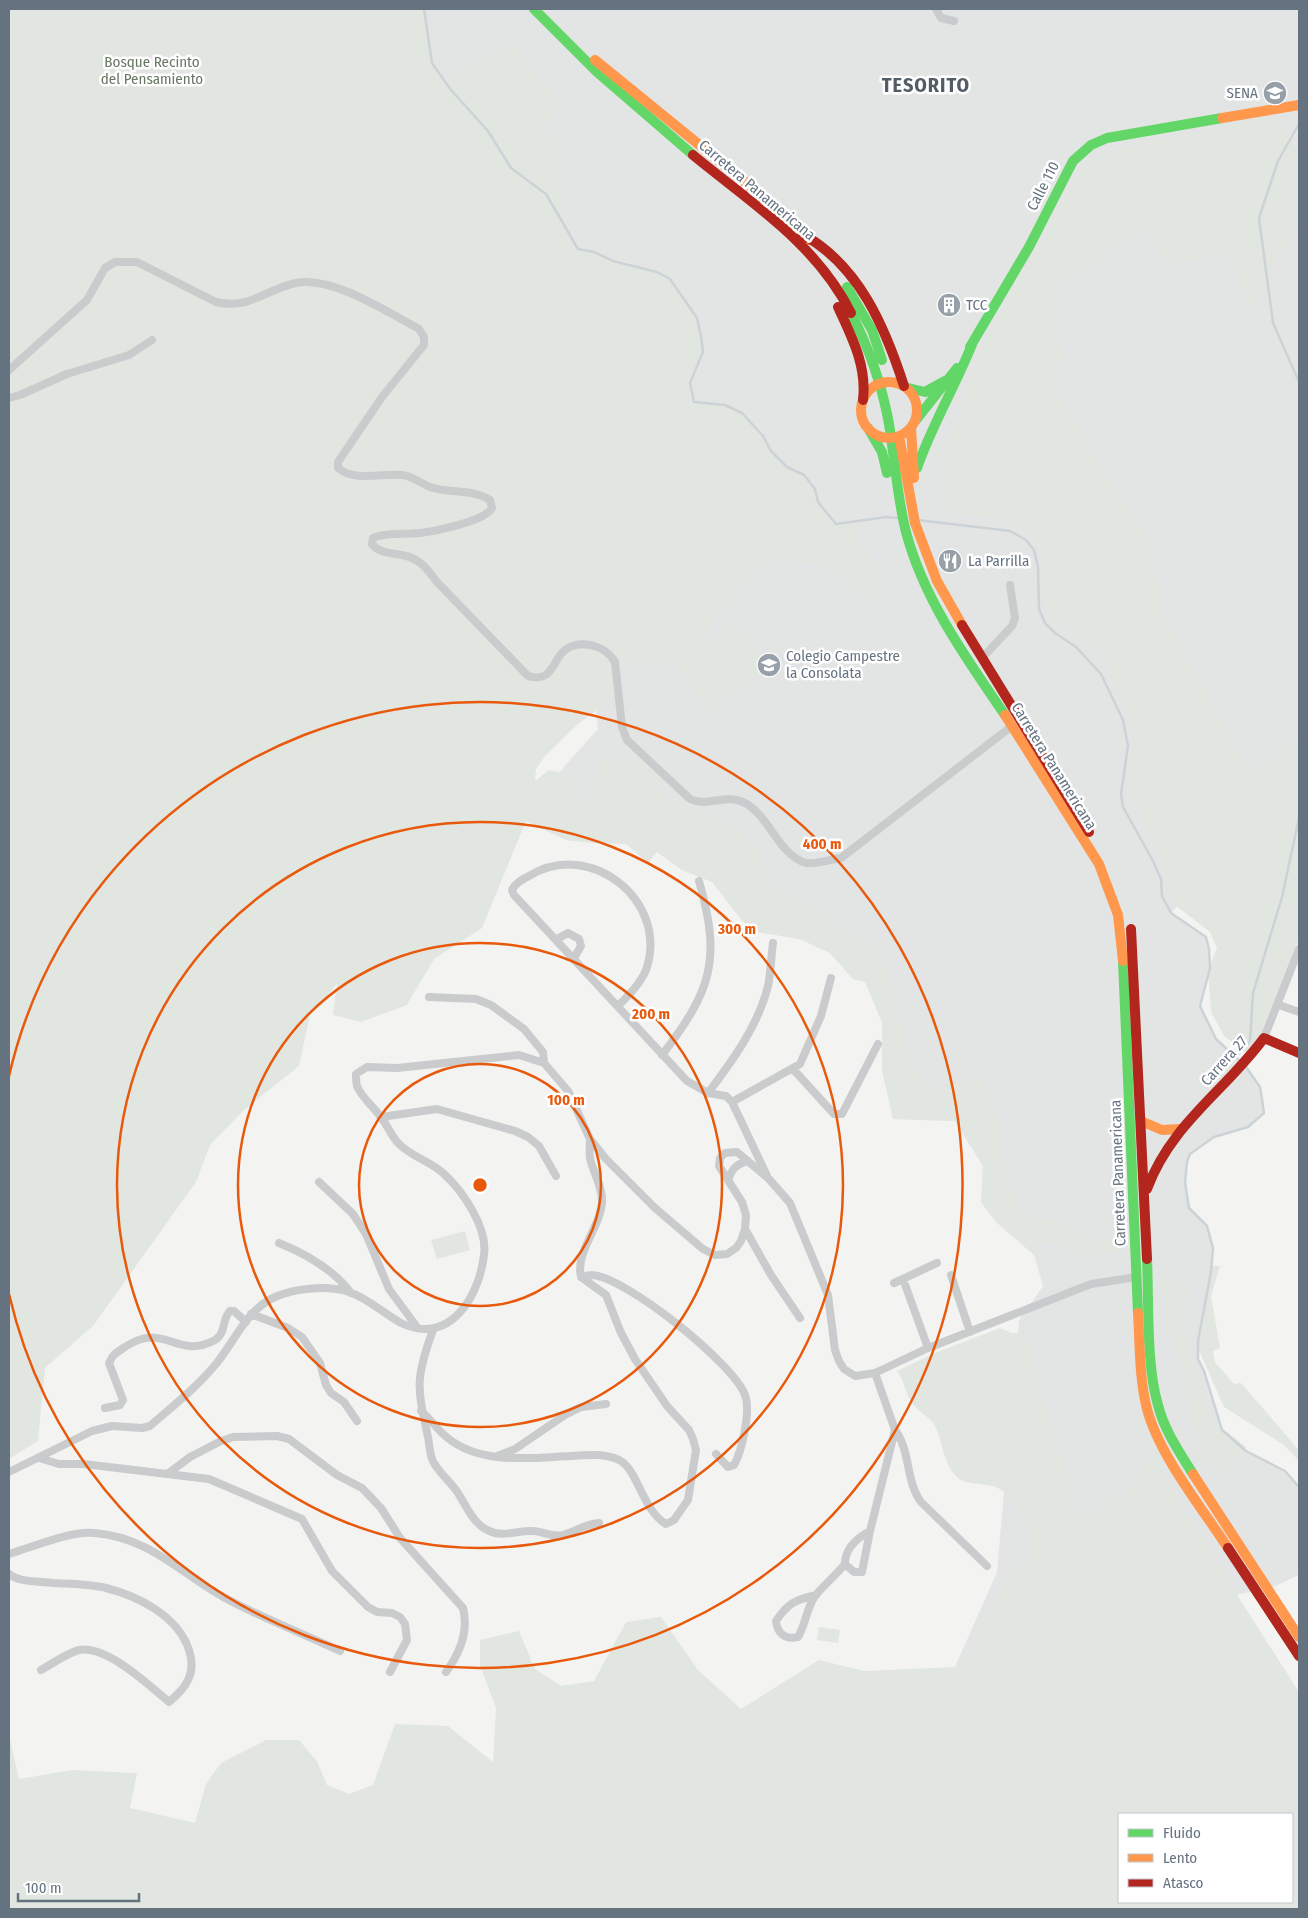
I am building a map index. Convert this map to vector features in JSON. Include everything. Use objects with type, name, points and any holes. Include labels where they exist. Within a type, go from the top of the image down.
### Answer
[{"type":"main road","name":"Carretera Panamericana","points":[[534,9],[574,52],[623,97],[751,200],[823,269],[872,330],[891,390],[915,523],[928,561],[968,636],[983,657],[1069,797],[1118,883]]},
{"type":"main road","name":"Carretera Panamericana","points":[[545,9],[594,60],[756,191],[802,234],[838,275],[878,376],[888,424],[899,498],[909,542],[924,582],[965,656],[1012,726],[1098,864],[1111,887],[1120,918],[1132,1121],[1137,1277],[1143,1385],[1147,1409],[1155,1430],[1170,1459],[1299,1656]]},
{"type":"main road","name":"Calle 110","points":[[913,424],[952,377],[1029,247],[1073,161],[1091,146],[1107,138],[1299,105]]},
{"type":"main road","points":[[802,234],[827,249],[851,276],[880,324],[894,354],[905,387],[916,402],[913,424],[914,476],[925,537],[934,560],[957,603],[968,636]]},
{"type":"main road","points":[[823,269],[864,372],[866,385],[862,415],[885,462],[896,530],[908,568],[938,626],[965,656]]},
{"type":"main road","points":[[914,476],[925,445],[957,382],[973,342]]},
{"type":"main road","points":[[863,400],[877,385],[891,382],[925,392],[952,377]]},
{"type":"main road","points":[[868,428],[881,437],[889,438],[898,437],[913,424]]},
{"type":"main road","name":"Carretera Panamericana","points":[[1123,898],[1130,922],[1133,949],[1153,1383],[1158,1406],[1176,1447],[1299,1636]]},
{"type":"main road","points":[[1264,1038],[1299,1053]]},
{"type":"main road","name":"Carrera 27","points":[[1145,1198],[1156,1166],[1180,1129],[1235,1075],[1252,1056],[1264,1038]]},
{"type":"main road","points":[[1141,1121],[1162,1130],[1180,1129]]},
{"type":"street","points":[[936,9],[941,18],[954,21]]},
{"type":"street","points":[[9,370],[87,300],[106,268],[115,262],[138,262],[216,302],[229,305],[250,302],[296,282],[311,282],[354,294],[419,329],[424,337],[424,345],[382,397],[338,462],[338,468],[342,472],[374,477],[400,474],[411,476],[431,487],[479,493],[490,500],[492,508],[489,513],[476,520],[421,533],[380,535],[373,538],[372,544],[377,550],[412,558],[427,567],[437,582],[528,676],[535,678],[547,674],[562,652],[573,644],[595,645],[610,654],[615,662],[622,727],[627,740],[690,799],[697,802],[733,798],[746,804],[756,812],[792,854],[806,862],[841,858],[1012,726]]},
{"type":"street","points":[[9,398],[67,374],[129,355],[152,340]]},
{"type":"street","points":[[983,657],[1012,626],[1015,618],[1010,585]]},
{"type":"street","points":[[618,1006],[634,989],[646,970],[650,948],[647,924],[638,902],[623,884],[602,870],[580,866],[557,866],[535,872],[514,885],[512,890],[514,895],[687,1081],[708,1093],[726,1096],[732,1102],[769,1179]]},
{"type":"street","points":[[662,1055],[687,1023],[706,986],[712,951],[708,912],[699,881]]},
{"type":"street","points":[[556,939],[568,933],[580,939],[581,946],[574,958]]},
{"type":"street","points":[[708,1093],[738,1053],[754,1022],[768,986],[773,943]]},
{"type":"street","name":"Carrera 27","points":[[1264,1038],[1279,1004],[1299,949]]},
{"type":"street","points":[[1290,970],[1299,974]]},
{"type":"street","points":[[732,1102],[800,1064],[805,1057],[821,1016],[831,978]]},
{"type":"street","points":[[429,997],[476,999],[491,1005],[524,1029],[543,1052],[544,1063]]},
{"type":"street","points":[[1279,1004],[1299,1012]]},
{"type":"street","points":[[793,1069],[834,1114],[842,1114],[878,1044]]},
{"type":"street","points":[[9,1472],[92,1430],[103,1427],[142,1428],[150,1426],[189,1394],[216,1363],[251,1314],[264,1302],[294,1292],[337,1289],[351,1293],[402,1324],[433,1330],[447,1324],[462,1312],[476,1288],[483,1269],[485,1251],[476,1219],[456,1187],[443,1173],[398,1143],[357,1086],[356,1074],[367,1067],[397,1068],[519,1055],[544,1063],[568,1091],[590,1139],[606,1159],[655,1208],[703,1249],[715,1255],[727,1254],[741,1241],[746,1229],[746,1215],[742,1202],[719,1166],[720,1158],[725,1153],[737,1152],[769,1179],[790,1203],[828,1295],[835,1350],[839,1361],[844,1370],[855,1376],[875,1373],[928,1348],[1091,1284],[1137,1277]]},
{"type":"street","points":[[381,1117],[437,1109],[515,1131],[539,1146],[556,1176]]},
{"type":"street","points":[[581,1277],[581,1262],[600,1216],[602,1202],[600,1187],[590,1158],[590,1139]]},
{"type":"street","points":[[728,1180],[731,1170],[739,1164],[748,1161]]},
{"type":"street","points":[[319,1182],[354,1214],[366,1234],[389,1290],[417,1327]]},
{"type":"street","points":[[746,1229],[771,1275],[800,1318]]},
{"type":"street","points":[[279,1243],[297,1250],[341,1278],[351,1293]]},
{"type":"street","points":[[894,1283],[937,1264]]},
{"type":"street","points":[[581,1277],[593,1275],[625,1288],[650,1304],[706,1347],[739,1382],[746,1397],[748,1408],[740,1456],[734,1465],[728,1467],[716,1454]]},
{"type":"street","points":[[952,1276],[970,1332]]},
{"type":"street","points":[[422,1411],[442,1434],[459,1445],[494,1457],[596,1454],[620,1460],[628,1467],[657,1518],[666,1524],[674,1520],[688,1500],[696,1450],[689,1430],[668,1406],[635,1359],[621,1333],[606,1295],[581,1277]]},
{"type":"street","points":[[903,1279],[928,1348]]},
{"type":"street","points":[[105,1408],[120,1405],[123,1400],[109,1363],[112,1355],[133,1341],[141,1337],[154,1336],[186,1347],[196,1348],[218,1340],[224,1329],[226,1314],[230,1311],[234,1311],[246,1322]]},
{"type":"street","points":[[251,1314],[288,1328],[302,1338],[320,1363],[326,1385],[331,1393],[344,1402],[357,1421]]},
{"type":"street","points":[[433,1330],[421,1363],[418,1378],[430,1456],[435,1466],[456,1490],[476,1523],[486,1530],[498,1534],[534,1530],[554,1536],[562,1536],[586,1524],[599,1524]]},
{"type":"street","points":[[875,1373],[895,1430],[903,1440],[914,1492],[921,1502],[986,1566]]},
{"type":"street","points":[[494,1457],[515,1449],[581,1407],[606,1404]]},
{"type":"street","points":[[845,1564],[854,1572],[862,1572],[895,1430]]},
{"type":"street","points":[[168,1473],[190,1457],[221,1441],[233,1437],[277,1436],[289,1439],[337,1475],[354,1482],[381,1508],[400,1538],[463,1608],[466,1619],[462,1643],[457,1658],[446,1672]]},
{"type":"street","points":[[39,1458],[59,1464],[84,1464],[209,1479],[302,1519],[332,1571],[368,1607],[377,1612],[392,1613],[400,1617],[405,1624],[407,1640],[390,1672]]},
{"type":"street","points":[[816,1596],[796,1599],[783,1610],[776,1620],[776,1629],[782,1635],[792,1639],[798,1637],[805,1626],[808,1609],[816,1596],[845,1564],[845,1557],[851,1546],[870,1531]]},
{"type":"street","points":[[9,1554],[80,1534],[95,1533],[125,1539],[155,1551],[225,1597],[340,1650]]},
{"type":"street","points":[[9,1574],[23,1580],[105,1587],[127,1595],[149,1605],[179,1630],[187,1643],[192,1657],[188,1682],[170,1702],[113,1658],[87,1650],[80,1650],[41,1670]]},
{"type":"shaded area","points":[[424,9],[1299,9],[1299,776],[1171,913],[1206,937],[1210,968],[1201,1006],[1216,1039],[1249,1069],[1260,1087],[1264,1101],[1264,1113],[1248,1127],[1214,1137],[1190,1154],[1187,1162],[1185,1182],[1189,1208],[1207,1226],[1213,1248],[1211,1272],[1198,1341],[1198,1359],[1204,1371],[1222,1430],[1246,1451],[1285,1471],[1299,1487],[1299,1575],[1271,1588],[980,1646],[955,1667],[997,1572],[1019,1320],[1043,1286],[1034,1255],[996,1222],[981,1202],[983,1166],[955,1121],[893,1119],[882,1022],[865,981],[853,979],[830,953],[800,939],[757,932],[745,924],[712,882],[682,870],[646,844],[592,843],[566,840],[526,821],[563,768],[598,729],[592,659],[693,554],[855,523],[836,524],[818,502],[815,489],[804,475],[787,467],[771,451],[763,436],[725,405],[694,402],[690,383],[703,352],[697,318],[681,293],[670,279],[629,263],[613,261],[594,252],[578,249],[558,217],[432,63]]},
{"type":"green space","name":"Bosque Recinto del Pensamiento","points":[[9,9],[424,9],[432,63],[445,79],[502,47],[512,45],[531,70],[547,84],[554,95],[557,111],[543,126],[558,143],[554,152],[556,162],[565,176],[558,217],[578,248],[594,252],[613,261],[657,272],[670,279],[697,318],[701,336],[703,352],[690,383],[694,401],[725,405],[742,413],[763,436],[771,452],[787,467],[804,475],[815,489],[818,502],[836,524],[855,522],[858,547],[866,552],[875,565],[885,607],[817,563],[776,561],[759,567],[740,587],[734,597],[723,606],[712,621],[705,637],[683,657],[673,663],[660,666],[633,661],[623,662],[611,675],[611,693],[604,705],[579,723],[545,756],[536,769],[535,781],[549,770],[581,777],[562,798],[586,800],[602,761],[636,760],[658,771],[661,797],[680,802],[735,826],[754,844],[775,890],[790,900],[809,904],[875,952],[888,973],[909,1054],[917,1072],[931,1090],[948,1083],[983,1081],[1002,1129],[1002,1157],[1010,1184],[1021,1210],[1037,1219],[1068,1222],[1080,1233],[1096,1240],[1119,1240],[1118,1252],[1096,1253],[1086,1261],[1076,1251],[1066,1245],[1048,1242],[1041,1243],[1034,1255],[996,1222],[981,1202],[983,1166],[955,1121],[893,1119],[882,1071],[882,1022],[865,982],[853,979],[830,953],[800,939],[757,932],[745,924],[712,882],[682,870],[657,852],[648,863],[626,844],[566,840],[526,821],[482,928],[434,959],[407,1005],[361,1022],[333,1015],[337,984],[310,1015],[299,1066],[244,1110],[210,1145],[196,1182],[93,1326],[45,1368],[38,1441],[9,1459]]},
{"type":"green space","points":[[1270,115],[1288,132],[1299,156],[1299,226],[1267,274],[1259,295],[1249,306],[1228,252],[1171,264],[1140,227],[1050,291],[1062,353],[1055,391],[1152,549],[1161,610],[1250,774],[1299,740],[1299,939],[1262,1033],[1250,1056],[1224,1036],[1211,1012],[1208,970],[1217,948],[1210,932],[1175,905],[1150,832],[1130,785],[1134,722],[1113,678],[1103,651],[1055,621],[1045,608],[1040,587],[1045,565],[1036,542],[1018,525],[991,518],[954,513],[940,507],[945,453],[985,343],[1018,276],[1034,257],[1077,176],[1089,162],[1106,153]]},
{"type":"green space","points":[[736,623],[769,666],[711,711],[678,668]]},
{"type":"green space","points":[[465,1231],[470,1250],[437,1259],[431,1240]]},
{"type":"green space","points":[[1211,1266],[1220,1266],[1211,1296],[1220,1348],[1213,1351],[1215,1362],[1234,1384],[1241,1383],[1299,1450],[1299,1461],[1284,1445],[1224,1407],[1198,1348]]},
{"type":"green space","points":[[1160,1278],[1189,1289],[1184,1328],[1214,1422],[1246,1447],[1222,1478],[1209,1461],[1202,1462]]},
{"type":"green space","points":[[1000,1328],[1012,1333],[1026,1333],[1054,1438],[1072,1484],[1066,1499],[1079,1516],[1097,1516],[1103,1504],[1119,1498],[1130,1488],[1146,1461],[1156,1457],[1174,1496],[1299,1692],[1299,1909],[9,1909],[9,1735],[19,1779],[73,1770],[137,1773],[130,1808],[195,1823],[206,1784],[221,1763],[266,1740],[299,1740],[317,1761],[327,1785],[349,1794],[373,1785],[395,1724],[448,1726],[493,1762],[496,1708],[480,1665],[480,1640],[519,1631],[535,1669],[561,1686],[594,1681],[626,1622],[661,1617],[698,1670],[741,1709],[819,1660],[864,1671],[955,1667],[980,1646],[979,1619],[999,1603],[1004,1574],[1020,1570],[1033,1550],[1022,1515],[1018,1507],[1005,1493],[993,1486],[970,1483],[959,1479],[950,1469],[933,1423],[911,1402],[897,1371],[935,1353]]},
{"type":"green space","points":[[819,1627],[840,1630],[838,1643],[817,1640]]},
{"type":"waterway","points":[[424,9],[432,63],[451,90],[488,131],[511,168],[546,194],[578,249],[594,252],[613,261],[657,272],[670,279],[697,318],[703,352],[690,383],[694,402],[725,405],[742,413],[763,436],[771,451],[787,467],[804,475],[815,489],[818,502],[836,524],[886,517],[898,518]]},
{"type":"waterway","points":[[1299,124],[1278,161],[1259,218],[1273,323],[1299,382]]},
{"type":"waterway","points":[[918,520],[1010,531],[1026,540],[1034,550],[1038,567],[1039,609],[1045,623],[1055,633],[1076,647],[1101,674],[1123,720],[1128,746],[1121,794],[1123,807],[1153,861],[1161,879],[1162,896],[1171,913],[1206,937],[1210,968],[1200,1006],[1216,1039],[1242,1063]]},
{"type":"waterway","points":[[1236,1057],[1250,1041],[1253,993],[1282,897],[1299,818]]},
{"type":"waterway","points":[[1246,1067],[1260,1087],[1264,1113],[1248,1127],[1214,1137],[1190,1154],[1187,1162],[1185,1182],[1189,1208],[1207,1226],[1213,1248],[1211,1272],[1198,1341],[1198,1359],[1204,1371],[1222,1430],[1246,1451],[1285,1471],[1299,1487]]},
{"type":"traffic: fast","points":[[534,9],[597,72],[693,155]]},
{"type":"traffic: fast","points":[[970,347],[1029,247],[1073,161],[1091,145],[1107,138],[1222,118]]},
{"type":"traffic: fast","points":[[847,287],[872,330],[882,360]]},
{"type":"traffic: fast","points":[[851,313],[864,340],[883,395],[903,519],[914,557],[935,605],[948,628],[1005,715]]},
{"type":"traffic: fast","points":[[917,468],[973,342]]},
{"type":"traffic: fast","points":[[916,420],[957,368]]},
{"type":"traffic: fast","points":[[908,388],[925,392],[945,381]]},
{"type":"traffic: fast","points":[[868,428],[882,452],[887,473]]},
{"type":"traffic: fast","points":[[1123,961],[1138,1313]]},
{"type":"traffic: fast","points":[[1147,1259],[1150,1353],[1154,1389],[1164,1423],[1193,1474]]},
{"type":"traffic: slow","points":[[595,60],[756,191],[807,240]]},
{"type":"traffic: slow","points":[[1222,118],[1299,105]]},
{"type":"traffic: slow","points":[[889,382],[900,384],[909,390],[915,399],[917,410],[915,421],[909,430],[900,436],[889,438],[878,436],[869,430],[863,421],[861,410],[863,399],[869,390],[878,384],[889,382]]},
{"type":"traffic: slow","points":[[911,428],[914,478]]},
{"type":"traffic: slow","points":[[900,441],[915,523],[937,581],[962,625]]},
{"type":"traffic: slow","points":[[1005,715],[1099,864],[1118,915],[1123,961]]},
{"type":"traffic: slow","points":[[1141,1121],[1162,1130],[1180,1129]]},
{"type":"traffic: slow","points":[[1138,1313],[1142,1385],[1153,1427],[1171,1463],[1228,1548]]},
{"type":"traffic: slow","points":[[1193,1474],[1299,1637]]},
{"type":"traffic: jam","points":[[693,155],[781,226],[801,245],[837,288],[851,313]]},
{"type":"traffic: jam","points":[[802,234],[822,247],[854,280],[878,320],[904,386]]},
{"type":"traffic: jam","points":[[838,307],[861,364],[864,387],[863,400]]},
{"type":"traffic: jam","points":[[962,625],[1089,832]]},
{"type":"traffic: jam","points":[[1131,929],[1147,1259]]},
{"type":"traffic: jam","points":[[1147,1189],[1157,1166],[1184,1127],[1264,1038],[1299,1053]]},
{"type":"traffic: jam","points":[[1228,1548],[1299,1656]]},
{"type":"place","name":"SENA","points":[[1275,93]]},
{"type":"place","name":"TCC","points":[[949,305]]},
{"type":"place","name":"La Parrilla","points":[[950,561]]},
{"type":"place","name":"Colegio Campestre la Consolata","points":[[769,665]]},
{"type":"district","name":"TESORITO","points":[[926,85]]}]
